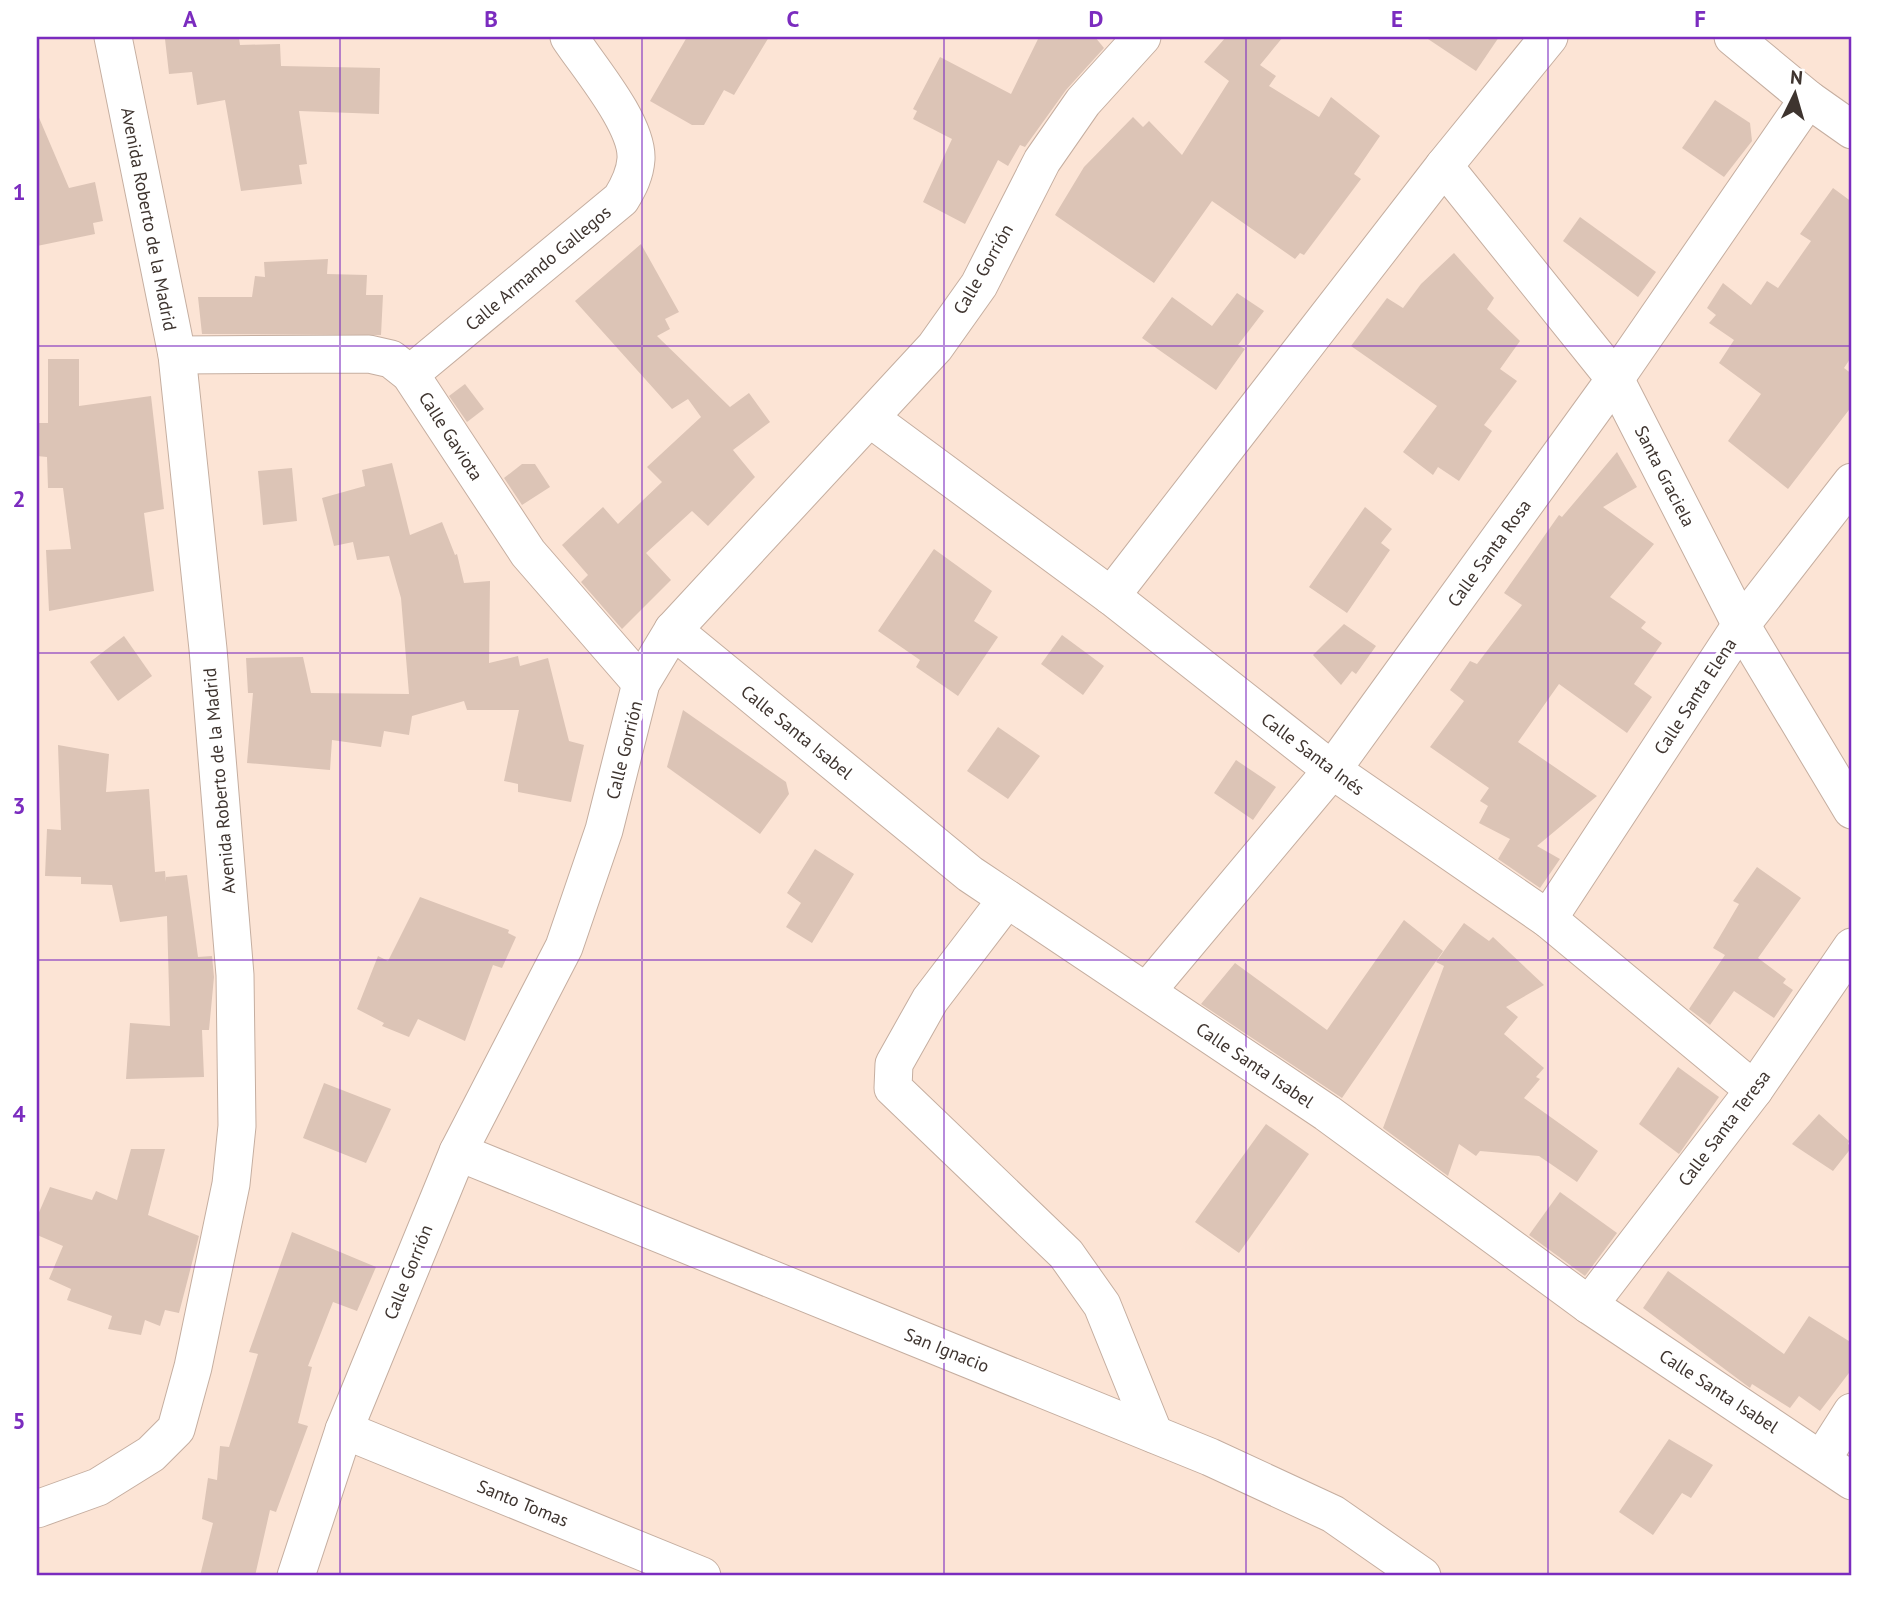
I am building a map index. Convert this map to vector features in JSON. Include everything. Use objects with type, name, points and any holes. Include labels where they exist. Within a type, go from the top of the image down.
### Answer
[{"type":"street","name":"Avenida Roberto de la Madrid","points":[[37,1509],[98,1488],[151,1454],[176,1429],[193,1367],[228,1197],[237,1126],[235,975],[206,635],[177,355],[113,37]]},
{"type":"street","name":"Calle Armando Gallegos","points":[[410,374],[621,199],[633,177],[637,156],[628,125],[569,37]]},
{"type":"street","name":"Calle Gorrión","points":[[296,1576],[344,1430],[458,1152],[564,947],[600,842],[641,683],[673,630],[935,347],[979,285],[1042,161],[1083,102],[1142,37]]},
{"type":"street","points":[[1111,596],[1444,166],[1549,37]]},
{"type":"street","points":[[1733,37],[1808,99],[1852,130]]},
{"type":"street","name":"Calle Santa Rosa","points":[[1147,991],[1332,771],[1615,379],[1808,99]]},
{"type":"street","name":"Santa Graciela","points":[[1444,166],[1615,379],[1741,625],[1852,810]]},
{"type":"street","name":"Calle Gaviota","points":[[177,355],[369,354],[391,359],[410,374],[528,553],[641,683]]},
{"type":"street","name":"Calle Santa Inés","points":[[871,419],[1111,596],[1332,771],[1548,919],[1754,1090]]},
{"type":"street","name":"Calle Santa Elena","points":[[1548,919],[1741,625],[1852,482]]},
{"type":"street","name":"Calle Santa Isabel","points":[[673,630],[970,874],[1327,1113],[1589,1305],[1852,1481]]},
{"type":"street","points":[[1007,899],[930,1000],[894,1064],[893,1088],[1066,1254],[1102,1305],[1154,1434]]},
{"type":"street","name":"Calle Santa Teresa","points":[[1589,1305],[1754,1090],[1852,947]]},
{"type":"street","name":"San Ignacio","points":[[458,1152],[1154,1434],[1333,1514],[1422,1576]]},
{"type":"street","points":[[1822,1459],[1852,1412]]},
{"type":"street","name":"Santo Tomas","points":[[344,1430],[702,1576]]},
{"type":"building","points":[[687,37],[769,37],[734,95],[724,90],[704,125],[692,125],[650,101]]},
{"type":"building","points":[[1039,37],[1095,37],[1104,48],[1066,90],[1025,147],[1020,145],[1008,166],[998,160],[965,224],[923,202],[952,139],[913,119],[917,111],[913,109],[940,57],[1011,94]]},
{"type":"building","points":[[1226,37],[1283,37],[1260,65],[1276,76],[1269,86],[1319,117],[1331,97],[1380,136],[1354,174],[1361,179],[1304,255],[1300,253],[1295,259],[1212,201],[1154,283],[1055,215],[1084,167],[1133,117],[1143,127],[1149,121],[1182,155],[1229,81],[1204,62]]},
{"type":"building","points":[[1425,37],[1499,37],[1476,71]]},
{"type":"building","points":[[239,38],[240,45],[280,44],[281,66],[380,68],[379,114],[299,111],[307,164],[299,165],[302,184],[241,191],[225,100],[197,105],[192,72],[169,74],[165,39]]},
{"type":"building","points":[[1715,100],[1750,123],[1752,141],[1724,177],[1682,148]]},
{"type":"building","points":[[37,113],[69,188],[95,182],[103,221],[93,223],[95,234],[37,246]]},
{"type":"building","points":[[1833,188],[1852,202],[1852,356],[1844,368],[1852,374],[1852,406],[1788,489],[1728,441],[1761,394],[1719,363],[1734,340],[1709,323],[1716,315],[1707,308],[1723,283],[1751,305],[1767,281],[1778,288],[1811,241],[1800,234]]},
{"type":"building","points":[[1580,217],[1656,272],[1638,297],[1563,241]]},
{"type":"building","points":[[641,244],[679,312],[665,319],[670,329],[657,336],[730,407],[749,393],[770,422],[733,450],[755,477],[708,526],[692,511],[646,553],[671,580],[622,629],[581,582],[588,575],[562,545],[603,507],[618,524],[662,482],[647,467],[701,417],[688,399],[672,409],[575,301]]},
{"type":"building","points":[[1454,253],[1494,298],[1487,309],[1520,341],[1500,369],[1517,381],[1484,425],[1492,431],[1459,481],[1438,467],[1433,475],[1403,452],[1437,406],[1351,346],[1387,298],[1403,308],[1421,284]]},
{"type":"building","points":[[328,259],[327,274],[367,275],[366,295],[383,295],[381,335],[202,334],[198,297],[252,297],[255,276],[265,277],[264,262]]},
{"type":"building","points":[[1237,293],[1264,311],[1238,345],[1245,349],[1216,390],[1142,338],[1172,297],[1212,326]]},
{"type":"building","points":[[48,359],[79,359],[79,406],[151,396],[164,509],[144,513],[154,591],[49,611],[46,550],[71,549],[63,488],[48,488],[47,457],[37,456],[37,423],[48,423]]},
{"type":"building","points":[[465,384],[484,409],[467,422],[449,396]]},
{"type":"building","points":[[1617,452],[1637,487],[1603,507],[1654,544],[1610,597],[1646,622],[1641,628],[1662,643],[1634,684],[1652,697],[1627,733],[1559,684],[1518,742],[1597,796],[1537,846],[1560,859],[1540,888],[1498,859],[1510,839],[1479,823],[1488,806],[1480,801],[1489,788],[1430,747],[1464,701],[1450,690],[1470,661],[1477,664],[1522,605],[1504,593],[1559,515],[1562,517]]},
{"type":"building","points":[[392,463],[410,535],[442,522],[455,555],[457,554],[464,583],[490,581],[489,663],[518,656],[520,666],[548,658],[569,741],[584,745],[571,802],[518,792],[518,784],[504,781],[519,710],[467,710],[464,701],[412,716],[409,735],[384,731],[381,747],[332,740],[330,770],[247,763],[253,693],[248,693],[246,658],[303,657],[311,693],[409,694],[401,598],[389,556],[357,560],[353,542],[334,546],[322,498],[365,486],[362,470]]},
{"type":"building","points":[[522,464],[535,464],[550,487],[522,505],[504,478]]},
{"type":"building","points":[[292,468],[297,521],[263,525],[258,471]]},
{"type":"building","points":[[1365,507],[1392,529],[1381,543],[1390,550],[1347,613],[1309,587]]},
{"type":"building","points":[[934,549],[992,591],[974,621],[998,637],[958,696],[916,667],[920,660],[878,631]]},
{"type":"building","points":[[1344,624],[1376,646],[1356,674],[1352,671],[1341,685],[1313,655]]},
{"type":"building","points":[[1062,635],[1104,666],[1083,695],[1041,664]]},
{"type":"building","points":[[124,636],[152,676],[118,701],[90,662]]},
{"type":"building","points":[[683,710],[786,782],[789,794],[760,834],[667,767]]},
{"type":"building","points":[[998,727],[1040,756],[1008,799],[967,771]]},
{"type":"building","points":[[58,745],[109,754],[106,792],[149,789],[155,872],[165,871],[166,882],[166,877],[187,875],[198,957],[212,956],[214,977],[209,1030],[202,1030],[204,1077],[126,1079],[130,1023],[170,1026],[167,916],[120,922],[112,885],[81,884],[81,877],[45,876],[47,829],[61,830]]},
{"type":"building","points":[[1236,760],[1276,787],[1253,820],[1214,793]]},
{"type":"building","points":[[815,849],[854,874],[812,943],[786,927],[801,903],[787,893]]},
{"type":"building","points":[[1757,867],[1801,898],[1758,958],[1786,979],[1783,983],[1793,990],[1774,1018],[1734,991],[1710,1025],[1689,1009],[1725,955],[1713,948],[1739,904],[1733,901]]},
{"type":"building","points":[[420,897],[509,930],[508,933],[516,937],[502,968],[493,965],[465,1041],[418,1019],[409,1037],[382,1026],[384,1023],[357,1009],[378,956],[388,961]]},
{"type":"building","points":[[1404,920],[1443,951],[1342,1098],[1201,1004],[1235,963],[1327,1030]]},
{"type":"building","points":[[1464,923],[1489,941],[1493,937],[1544,985],[1506,1007],[1518,1017],[1504,1034],[1544,1068],[1536,1077],[1540,1079],[1524,1098],[1598,1151],[1577,1182],[1539,1156],[1480,1151],[1476,1156],[1459,1144],[1448,1176],[1383,1128],[1444,966],[1436,962]]},
{"type":"building","points":[[1678,1067],[1719,1097],[1679,1154],[1639,1124]]},
{"type":"building","points":[[324,1083],[391,1109],[366,1163],[303,1138]]},
{"type":"building","points":[[1819,1114],[1849,1141],[1848,1144],[1852,1147],[1833,1171],[1792,1144]]},
{"type":"building","points":[[1266,1124],[1309,1154],[1239,1253],[1195,1222]]},
{"type":"building","points":[[131,1149],[165,1149],[148,1215],[199,1236],[179,1313],[165,1310],[160,1326],[145,1320],[141,1335],[108,1329],[112,1316],[67,1300],[71,1289],[49,1279],[63,1246],[37,1235],[37,1217],[50,1187],[92,1200],[96,1191],[117,1200]]},
{"type":"building","points":[[1560,1192],[1617,1233],[1585,1276],[1529,1235]]},
{"type":"building","points":[[292,1232],[376,1267],[357,1311],[333,1302],[308,1366],[312,1367],[298,1423],[308,1426],[276,1512],[270,1510],[255,1576],[200,1576],[213,1523],[202,1519],[208,1478],[217,1480],[220,1446],[229,1447],[258,1354],[249,1352]]},
{"type":"building","points":[[1668,1271],[1784,1354],[1809,1316],[1852,1343],[1852,1369],[1820,1411],[1799,1396],[1790,1408],[1752,1384],[1750,1388],[1643,1308]]},
{"type":"building","points":[[1669,1439],[1713,1465],[1691,1498],[1682,1493],[1653,1535],[1619,1512]]}]
